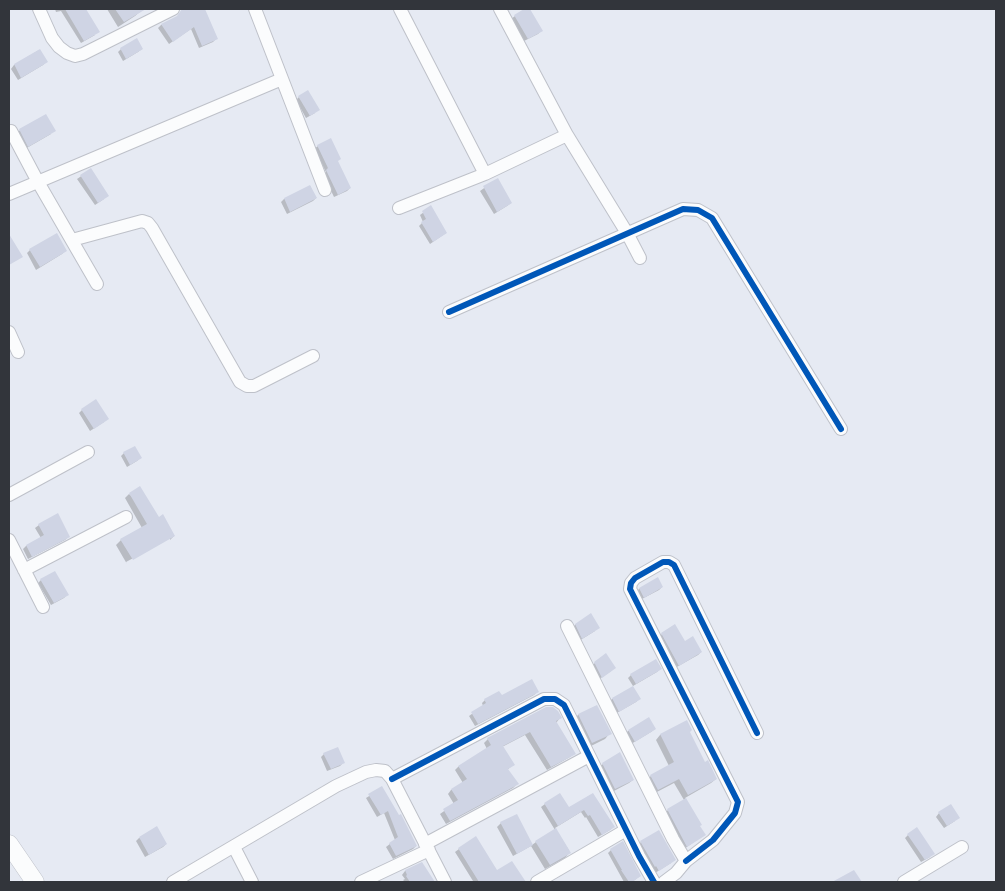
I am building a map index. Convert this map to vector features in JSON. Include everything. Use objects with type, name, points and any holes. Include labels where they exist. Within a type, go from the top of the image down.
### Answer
[{"type":"main road","points":[[9,844],[35,882]]},
{"type":"street","points":[[39,9],[52,38],[59,47],[75,56],[173,9]]},
{"type":"street","points":[[400,9],[485,174]]},
{"type":"street","points":[[500,9],[566,135],[640,258]]},
{"type":"street","points":[[260,11],[282,79],[325,190]]},
{"type":"street","points":[[9,194],[282,79]]},
{"type":"street","points":[[11,131],[97,284]]},
{"type":"street","points":[[400,208],[485,174],[566,135]]},
{"type":"street","points":[[449,312],[683,209],[698,210],[712,218],[841,429]]},
{"type":"street","points":[[72,240],[142,221],[148,223],[240,382],[247,386],[254,386],[313,356]]},
{"type":"street","points":[[9,332],[18,352]]},
{"type":"street","points":[[9,495],[88,452]]},
{"type":"street","points":[[24,570],[126,517]]},
{"type":"street","points":[[9,540],[43,607]]},
{"type":"street","points":[[664,882],[676,873],[686,861],[713,840],[735,813],[738,802],[630,589],[631,583],[635,578],[663,562],[669,562],[674,565],[757,733]]},
{"type":"street","points":[[567,626],[673,839],[686,861]]},
{"type":"street","points":[[392,778],[544,700],[555,700],[564,705],[639,856],[654,882]]},
{"type":"street","points":[[361,882],[589,756]]},
{"type":"street","points":[[173,882],[336,786],[376,770],[385,772],[392,778],[445,882]]},
{"type":"street","points":[[537,882],[555,877],[626,830]]},
{"type":"street","points":[[234,847],[252,882]]},
{"type":"street","points":[[904,882],[962,847]]},
{"type":"building","points":[[65,9],[86,9],[100,32],[84,41]]},
{"type":"building","points":[[115,9],[146,9],[124,22]]},
{"type":"building","points":[[182,9],[205,9],[218,39],[202,46],[194,27],[173,42],[161,24],[177,16]]},
{"type":"building","points":[[524,9],[530,9],[543,31],[528,39],[514,15]]},
{"type":"building","points":[[137,38],[143,49],[126,59],[120,48]]},
{"type":"building","points":[[40,49],[48,62],[21,78],[14,64]]},
{"type":"building","points":[[308,90],[320,110],[310,116],[298,96]]},
{"type":"building","points":[[46,114],[56,131],[28,147],[19,129]]},
{"type":"building","points":[[331,138],[341,159],[338,161],[351,188],[338,195],[317,145]]},
{"type":"building","points":[[91,168],[109,196],[98,203],[80,175]]},
{"type":"building","points":[[498,178],[512,203],[497,212],[483,186]]},
{"type":"building","points":[[310,185],[317,198],[290,212],[284,198]]},
{"type":"building","points":[[431,205],[447,233],[433,242],[421,222],[426,219],[422,211]]},
{"type":"building","points":[[57,233],[67,251],[40,267],[29,249]]},
{"type":"building","points":[[9,234],[23,257],[9,265]]},
{"type":"building","points":[[96,399],[109,419],[94,429],[81,409]]},
{"type":"building","points":[[135,446],[142,458],[130,465],[123,452]]},
{"type":"building","points":[[140,486],[159,517],[163,514],[175,536],[133,560],[120,539],[147,524],[129,493]]},
{"type":"building","points":[[58,513],[70,537],[32,557],[26,545],[44,535],[38,524]]},
{"type":"building","points":[[55,571],[69,595],[54,603],[40,579]]},
{"type":"building","points":[[658,577],[663,587],[644,598],[639,588]]},
{"type":"building","points":[[591,613],[600,628],[582,639],[575,624]]},
{"type":"building","points":[[675,624],[685,641],[693,636],[702,652],[679,666],[661,633]]},
{"type":"building","points":[[606,653],[616,668],[602,678],[594,662]]},
{"type":"building","points":[[656,659],[662,669],[636,684],[630,674]]},
{"type":"building","points":[[532,679],[539,692],[478,724],[471,712],[486,703],[484,699],[499,691],[502,695]]},
{"type":"building","points":[[633,686],[641,699],[619,712],[612,698]]},
{"type":"building","points":[[597,705],[612,734],[592,743],[578,714]]},
{"type":"building","points":[[546,707],[553,707],[558,711],[562,718],[556,721],[576,754],[551,767],[530,732],[503,746],[515,765],[508,769],[519,784],[450,821],[443,809],[458,800],[451,789],[467,779],[458,766],[491,745],[487,738]]},
{"type":"building","points":[[649,717],[656,729],[635,742],[628,730]]},
{"type":"building","points":[[687,720],[692,730],[690,732],[705,762],[708,760],[717,779],[688,795],[679,779],[658,790],[650,775],[674,762],[660,734]]},
{"type":"building","points":[[338,747],[345,763],[331,769],[323,753]]},
{"type":"building","points":[[620,752],[634,780],[615,789],[602,763]]},
{"type":"building","points":[[382,786],[399,815],[401,814],[417,846],[396,856],[389,843],[398,837],[388,811],[381,815],[368,794]]},
{"type":"building","points":[[560,793],[569,807],[593,793],[615,827],[602,835],[590,815],[588,816],[584,810],[558,826],[544,803]]},
{"type":"building","points":[[686,798],[706,835],[687,847],[667,809]]},
{"type":"building","points":[[951,804],[960,818],[947,826],[938,812]]},
{"type":"building","points":[[517,814],[533,845],[517,854],[500,822]]},
{"type":"building","points":[[157,826],[167,844],[149,855],[139,837]]},
{"type":"building","points":[[917,827],[935,854],[925,860],[907,834]]},
{"type":"building","points":[[556,828],[571,853],[550,865],[535,841]]},
{"type":"building","points":[[659,830],[676,860],[659,871],[640,841]]},
{"type":"building","points":[[476,836],[497,870],[512,861],[526,882],[479,882],[458,848]]},
{"type":"building","points":[[623,841],[641,876],[632,882],[629,882],[621,870],[610,849]]},
{"type":"building","points":[[422,862],[435,882],[410,882],[406,876],[405,870]]},
{"type":"building","points":[[854,870],[862,882],[832,882]]},
{"type":"cycle path","points":[[449,312],[683,209],[698,210],[712,218],[841,429]]},
{"type":"cycle path","points":[[686,861],[713,840],[735,813],[738,802],[630,589],[631,583],[635,578],[663,562],[669,562],[674,565],[757,733]]},
{"type":"cycle path","points":[[392,779],[544,699],[555,699],[564,705],[639,856],[654,882]]}]
